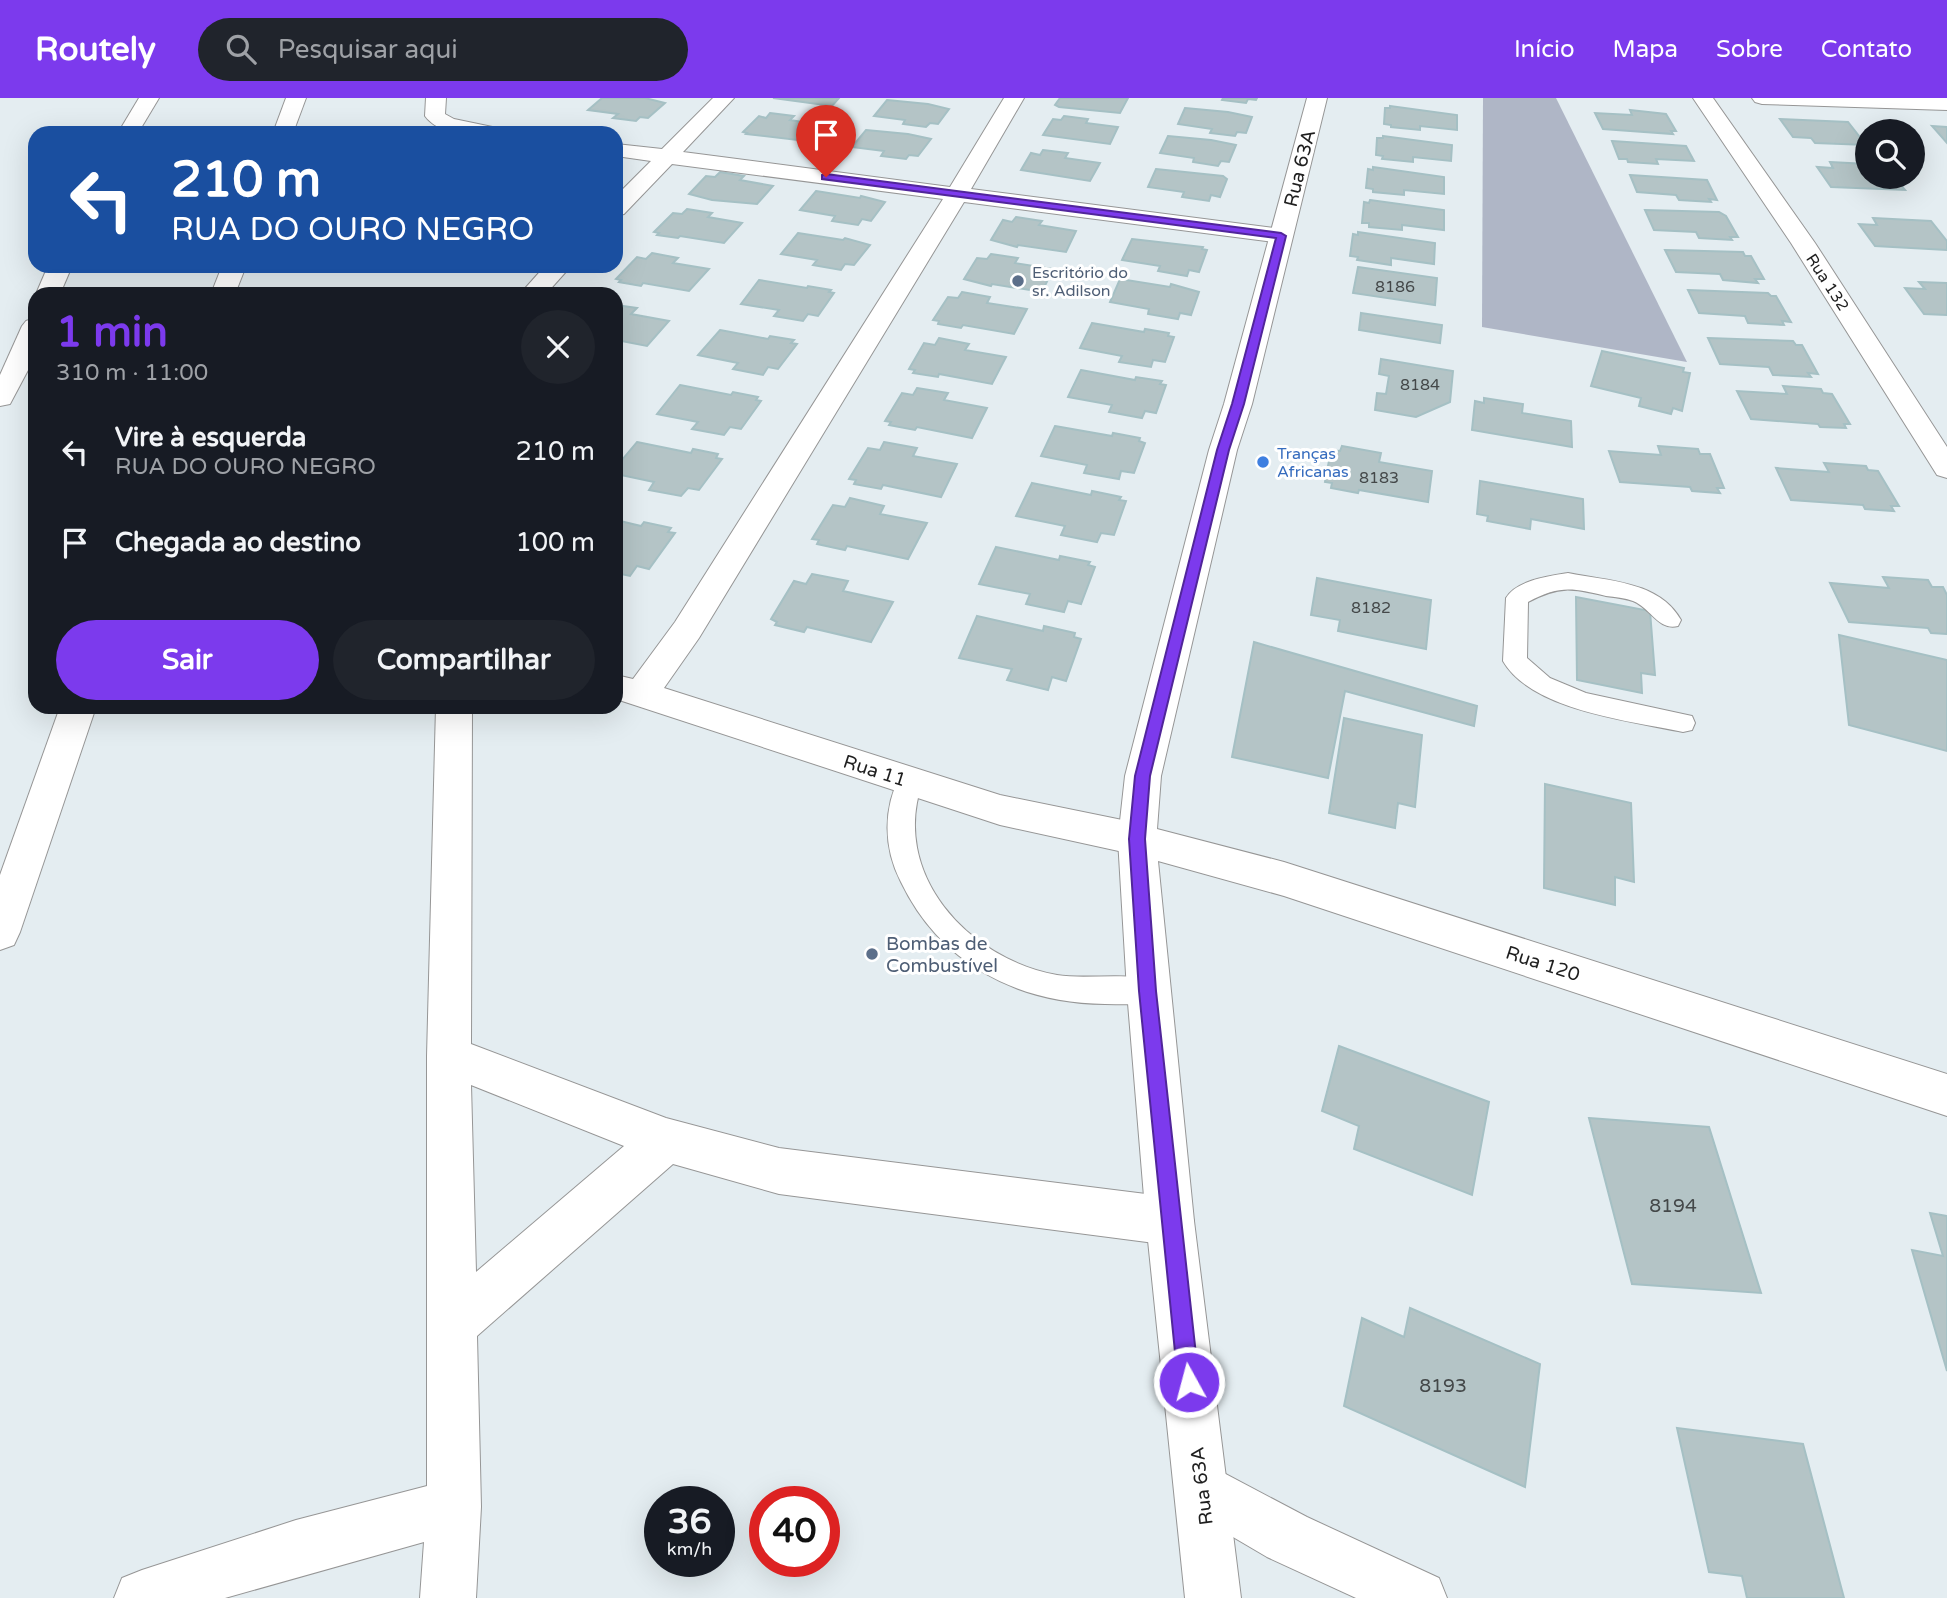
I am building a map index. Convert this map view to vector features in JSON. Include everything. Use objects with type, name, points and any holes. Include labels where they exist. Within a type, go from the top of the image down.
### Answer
[{"type":"street","points":[[132,126],[149,98]]},
{"type":"street","points":[[286,126],[296,98]]},
{"type":"street","points":[[436,98],[435,116],[448,124],[458,126]]},
{"type":"street","points":[[623,202],[724,98]]},
{"type":"street","points":[[628,690],[694,618],[1014,98]]},
{"type":"street","name":"Rua 63A","points":[[1213,1598],[1170,1221],[1148,991],[1137,839],[1143,776],[1223,450],[1238,404],[1317,98]]},
{"type":"street","name":"Rua 132","points":[[1703,98],[1804,243],[1947,469]]},
{"type":"street","points":[[1762,98],[1947,104]]},
{"type":"street","points":[[623,151],[1281,236]]},
{"type":"street","points":[[539,287],[552,273]]},
{"type":"street","points":[[0,398],[17,371],[28,344]]},
{"type":"street","name":"Rua 11","points":[[628,690],[1000,810],[1137,839]]},
{"type":"street","points":[[0,932],[76,714]]},
{"type":"street","points":[[448,1598],[454,1507],[449,1056],[454,714]]},
{"type":"street","name":"Rua 120","points":[[1137,839],[1284,879],[1947,1095]]},
{"type":"street","points":[[449,1056],[666,1140],[779,1171],[1170,1221]]},
{"type":"street","points":[[452,1325],[666,1140]]},
{"type":"street","points":[[1202,1488],[1287,1537],[1419,1598]]},
{"type":"street","points":[[142,1598],[226,1568],[374,1526],[454,1507]]},
{"type":"lane","points":[[1670,620],[1658,606],[1640,595],[1568,580],[1542,585],[1517,598],[1515,661],[1542,684],[1582,701],[1683,723]]},
{"type":"lane","points":[[910,781],[900,814],[900,840],[907,865],[918,892],[937,919],[961,943],[992,964],[1031,982],[1074,990],[1148,991]]},
{"type":"shaded area","points":[[1483,98],[1556,98],[1687,362],[1482,327]]},
{"type":"building","points":[[602,98],[645,98],[665,103],[648,118],[640,117],[636,121],[613,118],[618,114],[588,110]]},
{"type":"building","points":[[773,98],[839,98],[832,106]]},
{"type":"building","points":[[1060,98],[1128,98],[1120,113],[1059,107],[1055,105]]},
{"type":"building","points":[[1257,98],[1248,99],[1246,103],[1222,100]]},
{"type":"building","points":[[887,100],[949,109],[938,124],[930,123],[926,127],[903,124],[905,120],[874,116]]},
{"type":"building","points":[[1390,106],[1457,115],[1457,130],[1420,126],[1420,130],[1391,127],[1384,124],[1385,108]]},
{"type":"building","points":[[1185,108],[1252,117],[1246,133],[1237,132],[1235,136],[1210,133],[1212,129],[1178,124]]},
{"type":"building","points":[[1630,110],[1666,114],[1676,131],[1671,131],[1673,134],[1603,129],[1595,113],[1632,115]]},
{"type":"building","points":[[770,113],[794,116],[790,120],[821,125],[806,141],[743,132],[759,116],[766,118]]},
{"type":"building","points":[[1064,116],[1088,119],[1086,123],[1118,127],[1110,144],[1043,135],[1053,119],[1061,120]]},
{"type":"building","points":[[1780,119],[1848,122],[1855,131],[1855,145],[1815,143],[1811,138],[1793,137]]},
{"type":"building","points":[[1932,126],[1947,127],[1947,143]]},
{"type":"building","points":[[866,130],[931,139],[918,156],[909,155],[906,159],[881,156],[884,151],[852,147]]},
{"type":"building","points":[[1168,136],[1236,145],[1229,162],[1221,161],[1218,166],[1193,162],[1194,158],[1160,153]]},
{"type":"building","points":[[1383,136],[1452,145],[1451,161],[1413,157],[1413,162],[1382,159],[1383,156],[1376,155],[1377,138]]},
{"type":"building","points":[[1612,141],[1686,146],[1694,161],[1656,159],[1658,164],[1628,162],[1627,159],[1619,159]]},
{"type":"building","points":[[1043,150],[1068,153],[1065,158],[1100,163],[1090,181],[1021,170],[1031,153],[1040,155]]},
{"type":"building","points":[[1830,162],[1855,163],[1855,188],[1831,187],[1817,167],[1833,168]]},
{"type":"building","points":[[1373,167],[1444,177],[1444,194],[1404,190],[1404,195],[1373,192],[1373,189],[1366,188],[1368,169],[1373,170]]},
{"type":"building","points":[[1156,169],[1223,176],[1227,179],[1220,197],[1211,195],[1209,201],[1182,197],[1184,192],[1148,187]]},
{"type":"building","points":[[720,172],[744,176],[740,180],[773,186],[757,204],[712,200],[689,194],[706,176],[715,177]]},
{"type":"building","points":[[1630,175],[1707,180],[1717,200],[1679,200],[1676,195],[1637,192]]},
{"type":"building","points":[[816,191],[861,196],[885,202],[871,221],[862,219],[858,225],[832,221],[835,216],[800,210]]},
{"type":"building","points":[[1370,200],[1444,210],[1444,230],[1402,225],[1402,230],[1369,227],[1369,223],[1362,223],[1364,202],[1369,203]]},
{"type":"building","points":[[687,209],[712,213],[708,217],[742,223],[724,243],[657,235],[659,233],[654,232],[673,213],[682,214]]},
{"type":"building","points":[[1645,210],[1719,212],[1726,216],[1738,237],[1730,237],[1732,240],[1699,238],[1696,232],[1654,230]]},
{"type":"building","points":[[1016,217],[1042,221],[1039,225],[1076,231],[1066,252],[1017,247],[991,240],[1003,220],[1012,222]]},
{"type":"building","points":[[1873,218],[1931,221],[1947,241],[1947,250],[1875,246],[1859,224],[1877,225]]},
{"type":"building","points":[[1358,232],[1435,243],[1434,264],[1391,258],[1391,265],[1357,260],[1358,257],[1350,256],[1353,234],[1358,235]]},
{"type":"building","points":[[798,233],[843,240],[845,238],[870,245],[854,265],[845,264],[841,270],[813,265],[817,260],[781,254]]},
{"type":"building","points":[[1132,239],[1203,247],[1202,249],[1207,250],[1199,272],[1189,270],[1187,276],[1158,271],[1160,266],[1122,260]]},
{"type":"building","points":[[1665,250],[1743,252],[1745,256],[1751,256],[1764,279],[1755,279],[1758,283],[1723,280],[1720,274],[1676,272]]},
{"type":"building","points":[[652,253],[678,258],[673,263],[709,269],[689,291],[643,283],[641,286],[616,279],[637,257],[646,259]]},
{"type":"building","points":[[991,254],[1018,258],[1015,263],[1053,269],[1042,292],[992,284],[991,286],[964,279],[977,258],[987,259]]},
{"type":"building","points":[[1358,267],[1437,278],[1435,305],[1353,293]]},
{"type":"building","points":[[1120,279],[1170,287],[1171,284],[1199,292],[1191,315],[1180,313],[1178,319],[1148,314],[1149,309],[1110,302]]},
{"type":"building","points":[[759,280],[807,288],[808,286],[831,290],[829,292],[834,293],[818,316],[808,314],[803,321],[774,316],[779,310],[741,304]]},
{"type":"building","points":[[1919,282],[1947,283],[1947,315],[1924,314],[1905,288],[1925,289]]},
{"type":"building","points":[[1688,290],[1768,293],[1776,296],[1791,322],[1782,321],[1784,325],[1748,323],[1745,316],[1699,313]]},
{"type":"building","points":[[962,292],[990,297],[987,303],[1027,309],[1014,334],[963,325],[961,328],[938,324],[939,321],[933,320],[948,297],[958,298]]},
{"type":"building","points":[[623,306],[637,308],[631,314],[669,321],[647,346],[623,341]]},
{"type":"building","points":[[1361,313],[1442,325],[1440,343],[1359,330]]},
{"type":"building","points":[[1092,323],[1144,332],[1145,329],[1169,333],[1168,336],[1174,337],[1165,362],[1153,360],[1151,367],[1119,362],[1122,356],[1080,348]]},
{"type":"building","points":[[720,330],[768,339],[770,336],[794,340],[791,343],[797,344],[778,369],[768,367],[763,375],[733,369],[738,363],[698,355]]},
{"type":"building","points":[[939,338],[969,344],[965,350],[1006,357],[992,384],[939,374],[938,377],[913,373],[915,370],[909,369],[924,343],[935,345]]},
{"type":"building","points":[[1708,338],[1793,341],[1796,345],[1802,345],[1818,374],[1808,373],[1811,377],[1773,375],[1769,367],[1720,364]]},
{"type":"building","points":[[1602,351],[1684,368],[1683,372],[1690,373],[1682,411],[1673,408],[1671,414],[1639,406],[1641,398],[1591,386]]},
{"type":"building","points":[[1381,359],[1453,371],[1450,402],[1416,417],[1375,410],[1377,393],[1386,394],[1389,376],[1379,374]]},
{"type":"building","points":[[1081,370],[1135,380],[1136,377],[1162,381],[1160,384],[1166,385],[1156,413],[1145,411],[1142,418],[1109,412],[1112,405],[1068,397]]},
{"type":"building","points":[[680,385],[731,395],[733,392],[758,397],[756,400],[761,401],[741,429],[730,427],[724,435],[692,429],[698,422],[657,414]]},
{"type":"building","points":[[1783,386],[1821,389],[1823,393],[1832,394],[1850,424],[1844,424],[1846,428],[1820,427],[1818,424],[1751,419],[1737,391],[1787,394]]},
{"type":"building","points":[[917,388],[948,393],[944,400],[987,408],[972,438],[917,427],[915,430],[889,425],[891,422],[885,421],[902,393],[913,395]]},
{"type":"building","points":[[1484,398],[1523,404],[1522,413],[1571,421],[1572,447],[1472,430],[1475,401],[1484,403]]},
{"type":"building","points":[[1055,426],[1140,438],[1139,441],[1145,443],[1134,473],[1121,471],[1119,479],[1084,473],[1087,465],[1041,456]]},
{"type":"building","points":[[637,442],[691,453],[693,449],[718,454],[716,458],[722,459],[699,490],[688,488],[681,496],[649,490],[654,482],[623,475],[623,459]]},
{"type":"building","points":[[884,442],[917,448],[913,456],[957,464],[941,497],[883,485],[881,489],[854,484],[856,480],[849,479],[868,448],[880,450]]},
{"type":"building","points":[[1342,446],[1381,453],[1379,462],[1432,471],[1428,502],[1331,488],[1332,483],[1325,482],[1331,450],[1340,451]]},
{"type":"building","points":[[1658,446],[1698,449],[1700,454],[1710,454],[1724,488],[1717,488],[1720,493],[1692,491],[1690,487],[1620,482],[1609,451],[1661,455]]},
{"type":"building","points":[[1824,463],[1866,466],[1868,470],[1878,471],[1899,506],[1891,506],[1894,511],[1865,509],[1863,505],[1791,500],[1776,468],[1829,472]]},
{"type":"building","points":[[1480,481],[1583,499],[1584,529],[1531,519],[1530,529],[1487,521],[1488,516],[1477,514]]},
{"type":"building","points":[[1032,483],[1091,495],[1092,491],[1121,497],[1119,500],[1126,501],[1114,535],[1101,533],[1097,542],[1061,535],[1065,526],[1016,516]]},
{"type":"building","points":[[850,498],[884,506],[880,514],[927,523],[908,559],[847,546],[845,550],[817,544],[819,540],[812,539],[833,505],[845,507]]},
{"type":"building","points":[[623,522],[641,526],[644,522],[671,528],[668,532],[675,533],[649,569],[637,566],[630,576],[623,574]]},
{"type":"building","points":[[996,547],[1059,560],[1060,556],[1090,562],[1088,565],[1095,567],[1081,604],[1068,601],[1064,612],[1026,604],[1030,594],[979,584]]},
{"type":"building","points":[[812,574],[848,581],[843,591],[893,602],[871,642],[807,627],[804,632],[775,625],[777,622],[771,619],[794,581],[806,584]]},
{"type":"building","points":[[1883,577],[1928,580],[1932,587],[1943,587],[1947,595],[1947,634],[1931,633],[1928,628],[1849,622],[1830,583],[1889,588]]},
{"type":"building","points":[[1317,578],[1431,600],[1426,649],[1338,631],[1340,620],[1311,615]]},
{"type":"building","points":[[1576,597],[1650,611],[1655,675],[1641,673],[1642,693],[1577,680]]},
{"type":"building","points":[[977,616],[1043,631],[1044,626],[1075,633],[1074,637],[1081,639],[1066,681],[1052,677],[1048,690],[1007,680],[1012,669],[959,658]]},
{"type":"building","points":[[1839,635],[1947,660],[1947,751],[1849,725]]},
{"type":"building","points":[[1254,642],[1477,706],[1474,726],[1345,691],[1328,778],[1232,757]]},
{"type":"building","points":[[1344,718],[1422,735],[1415,807],[1398,803],[1395,828],[1329,813]]},
{"type":"building","points":[[1545,784],[1631,803],[1634,882],[1615,877],[1615,905],[1544,888]]},
{"type":"building","points":[[1339,1046],[1489,1102],[1472,1195],[1354,1149],[1359,1126],[1322,1111]]},
{"type":"building","points":[[1589,1118],[1709,1127],[1761,1293],[1632,1284]]},
{"type":"building","points":[[1930,1213],[1947,1216],[1947,1371],[1912,1250],[1943,1256]]},
{"type":"building","points":[[1410,1308],[1540,1364],[1525,1487],[1344,1406],[1362,1318],[1404,1337]]},
{"type":"building","points":[[1677,1428],[1803,1444],[1844,1598],[1747,1598],[1742,1576],[1709,1572]]},
{"type":"place","name":"Escritório do sr. Adilson","points":[[1018,281]]},
{"type":"place","name":"Tranças Africanas","points":[[1263,462]]},
{"type":"place","name":"Bombas de Combustível","points":[[872,954]]},
{"type":"route","points":[[826,177],[1281,236],[1238,404],[1223,450],[1143,776],[1137,839],[1148,991],[1170,1221],[1189,1382]]}]
